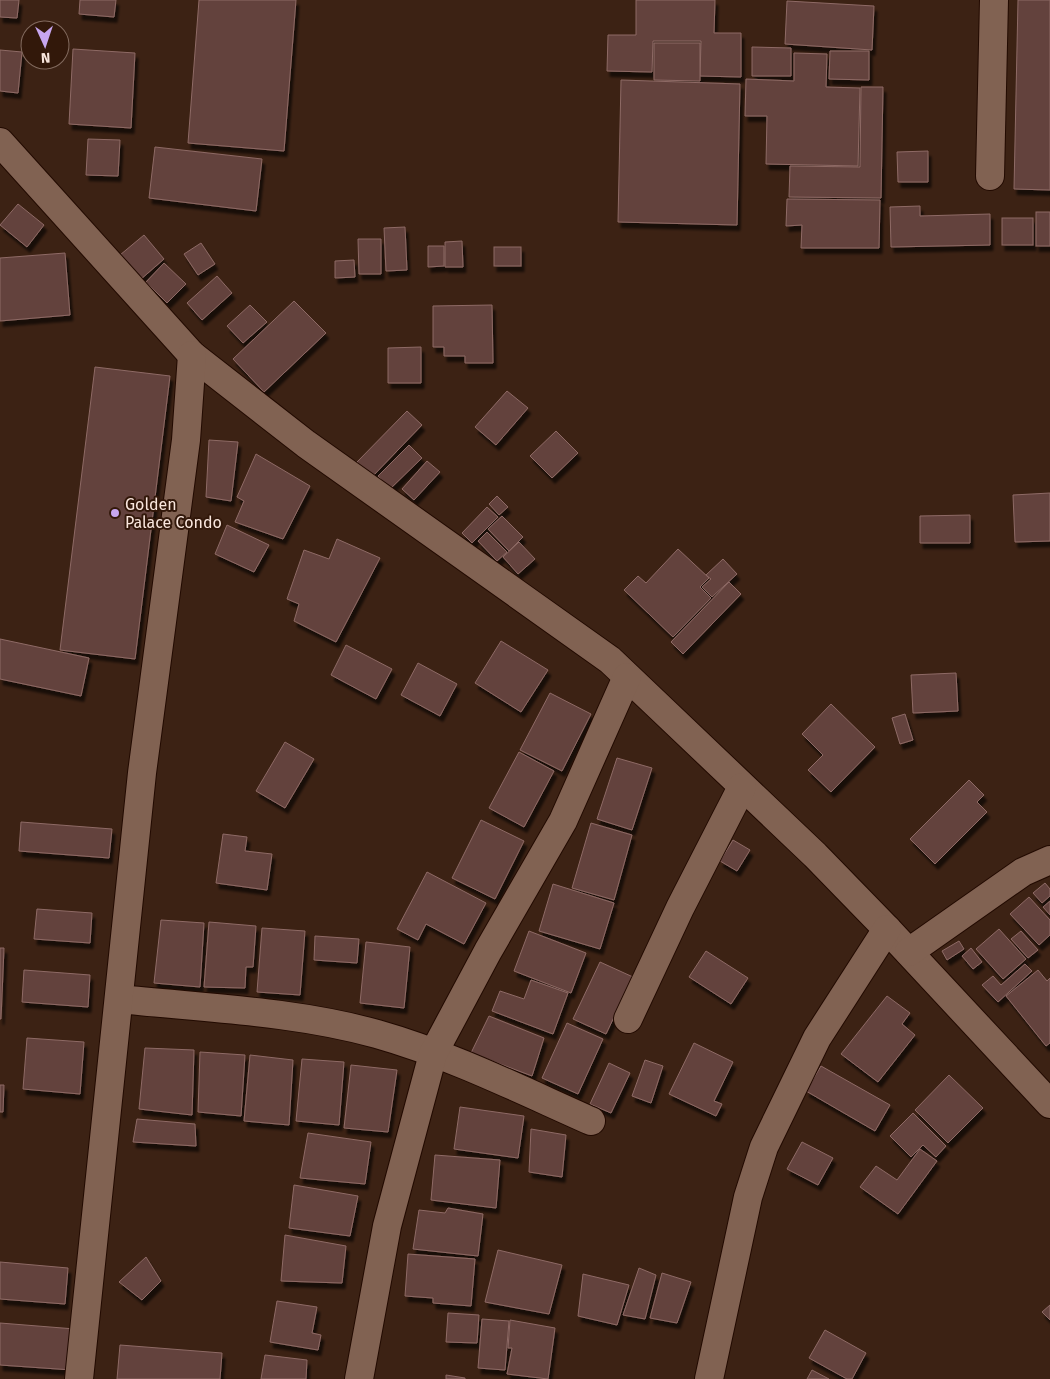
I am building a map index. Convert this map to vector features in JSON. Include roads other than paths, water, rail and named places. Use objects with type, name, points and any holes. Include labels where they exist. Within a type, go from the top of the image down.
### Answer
[{"type":"street","points":[[990,176],[994,0]]},
{"type":"street","points":[[0,142],[192,355],[306,444],[610,660],[815,855],[887,928],[1050,1104]]},
{"type":"street","points":[[79,1379],[142,773],[186,440],[192,355]]},
{"type":"street","points":[[359,1379],[387,1226],[433,1054],[488,951],[563,821],[627,677]]},
{"type":"street","points":[[628,1019],[680,908],[742,787]]},
{"type":"street","points":[[909,952],[1023,872],[1050,860]]},
{"type":"street","points":[[709,1379],[748,1197],[764,1147],[817,1038],[887,928]]},
{"type":"street","points":[[119,999],[319,1021],[378,1034],[475,1069],[591,1121]]},
{"type":"place","name":"Golden Palace Condo","points":[[115,513]]}]
